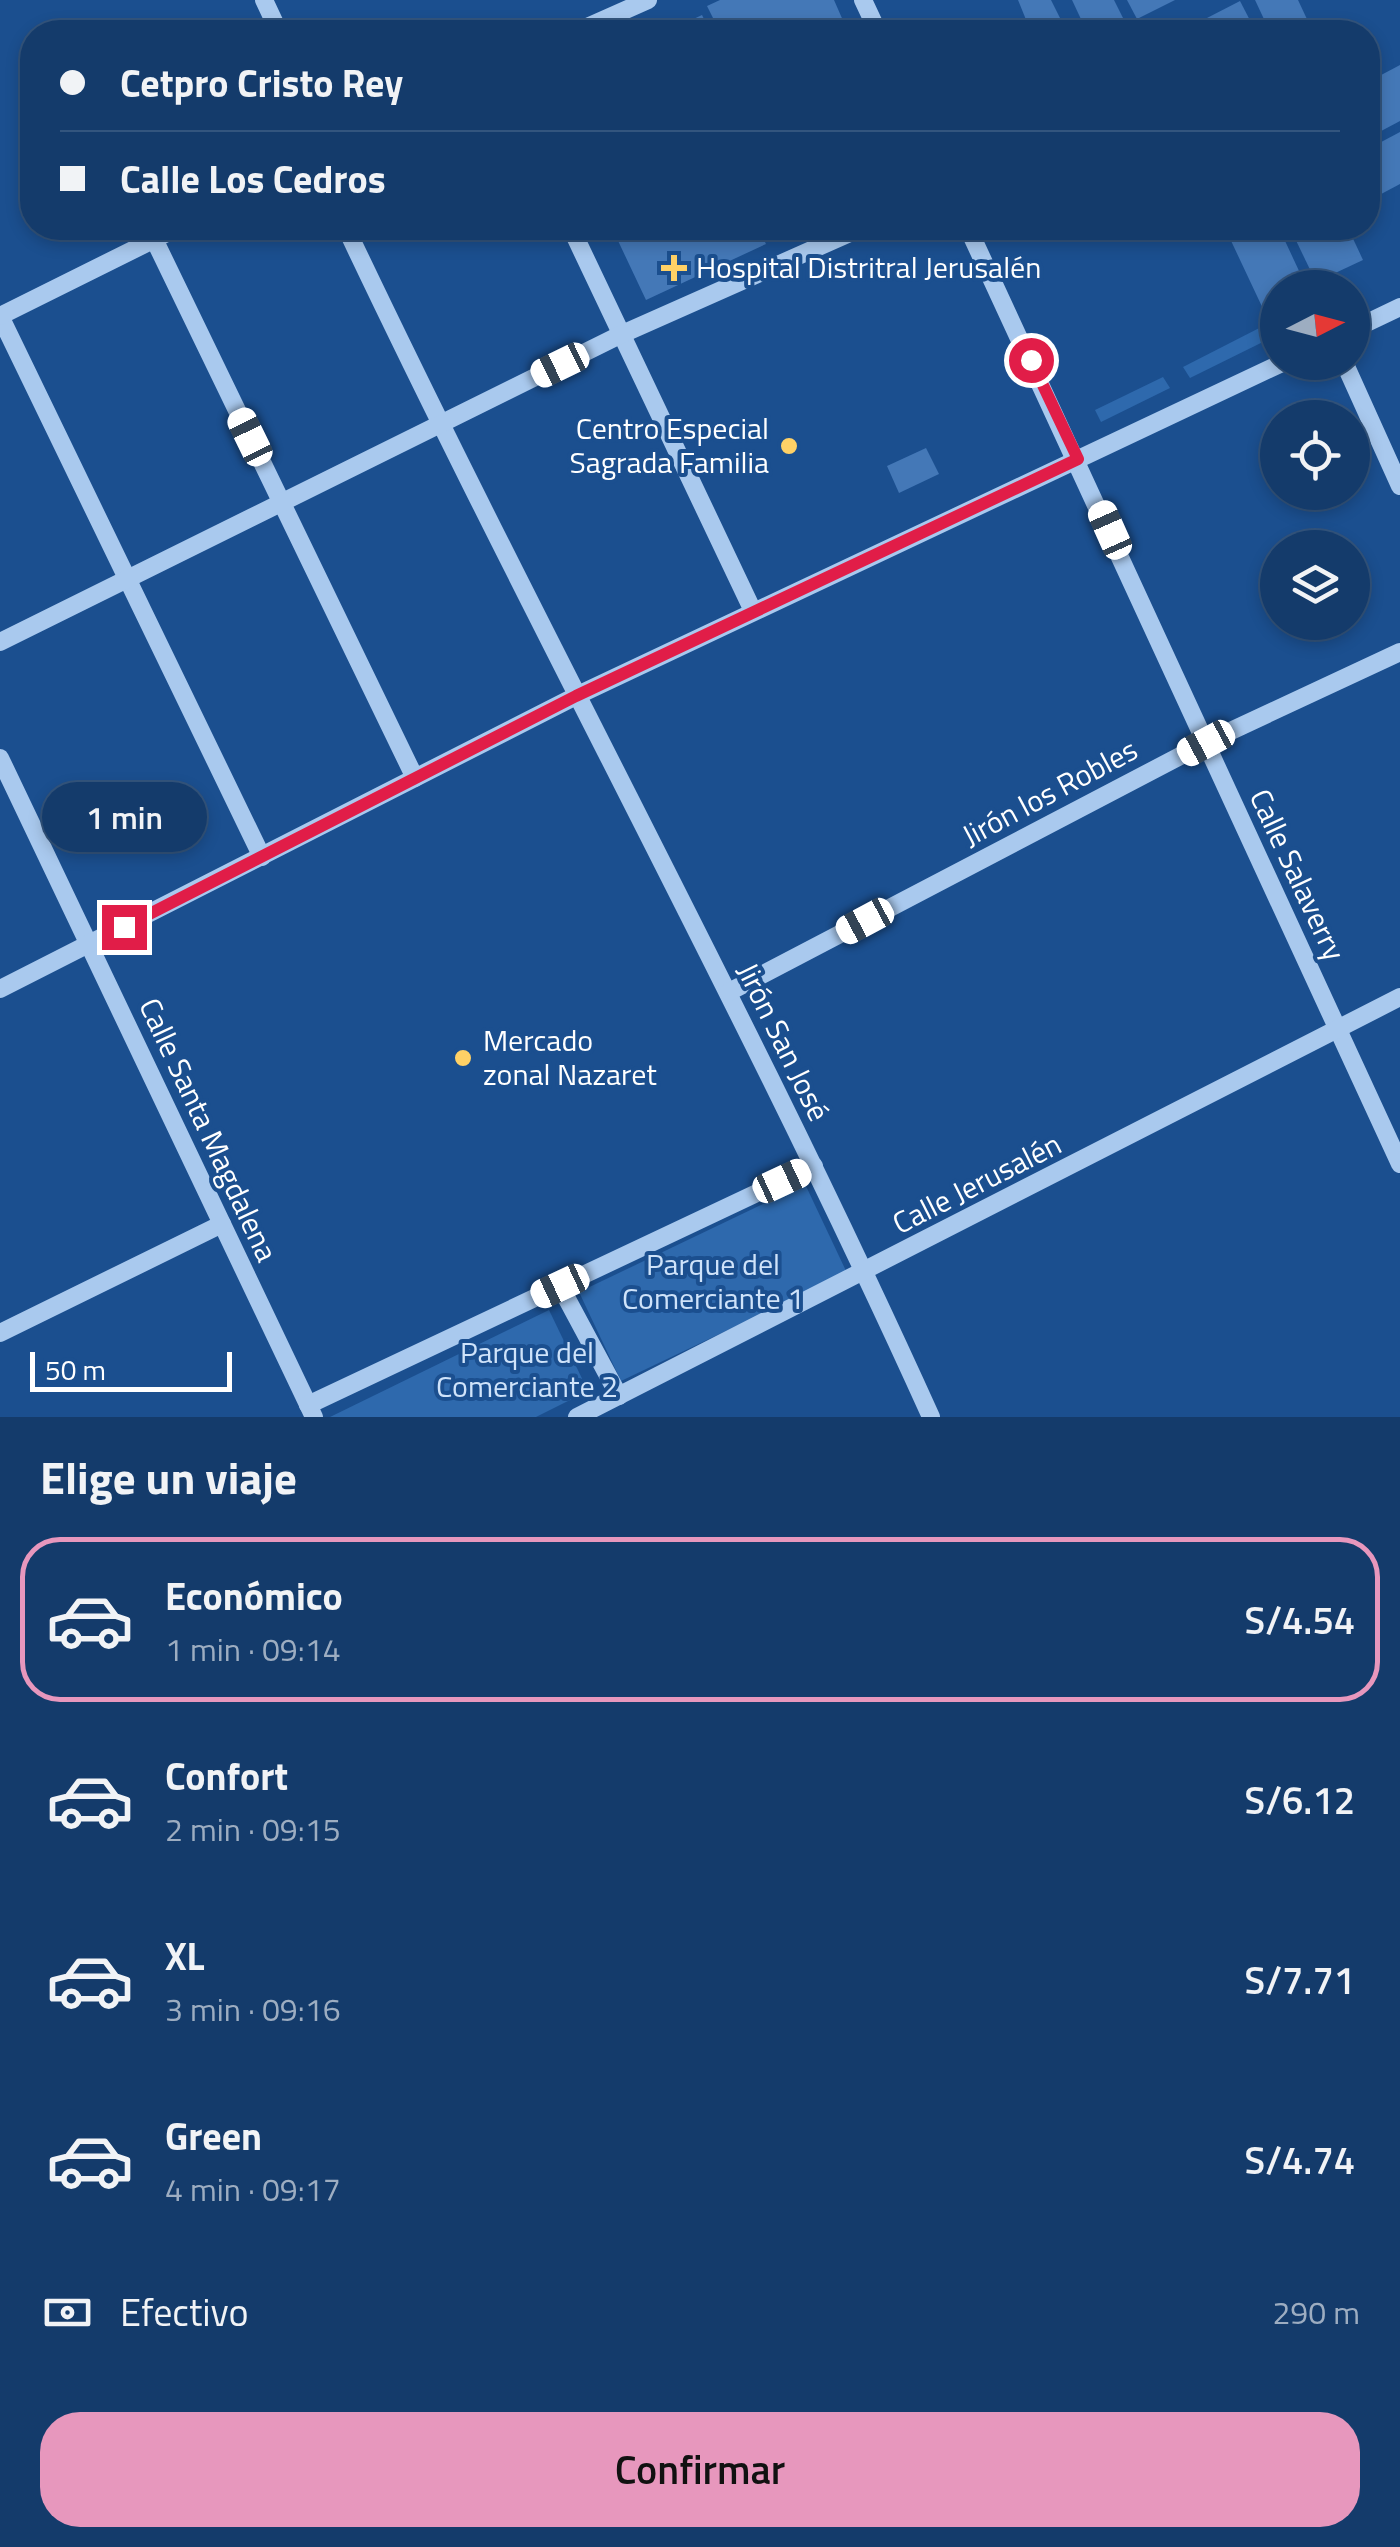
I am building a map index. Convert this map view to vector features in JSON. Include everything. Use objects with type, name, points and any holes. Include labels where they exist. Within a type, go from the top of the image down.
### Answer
[{"type":"street","points":[[603,20],[648,0]]},
{"type":"street","points":[[150,240],[0,316],[262,857]]},
{"type":"street","points":[[155,240],[415,778]]},
{"type":"street","name":"Jirón San José","points":[[352,240],[439,424],[729,992],[865,1271],[931,1417]]},
{"type":"street","points":[[576,240],[753,611]]},
{"type":"street","points":[[0,642],[620,335],[834,240]]},
{"type":"street","name":"Calle Salaverry","points":[[974,240],[1400,1164]]},
{"type":"street","points":[[1370,321],[1400,306]]},
{"type":"street","points":[[0,989],[576,696],[1260,373]]},
{"type":"street","points":[[1352,380],[1400,486]]},
{"type":"street","name":"Jirón los Robles","points":[[729,992],[1206,743],[1400,652]]},
{"type":"street","name":"Calle Santa Magdalena","points":[[0,758],[312,1411]]},
{"type":"street","name":"Calle Jerusalén","points":[[577,1417],[1339,1032],[1400,997]]},
{"type":"street","points":[[312,1411],[560,1286],[814,1166]]},
{"type":"street","points":[[0,1333],[222,1224]]},
{"type":"street","points":[[560,1286],[618,1396]]},
{"type":"green space","points":[[1260,328],[1260,343],[1190,378],[1183,367]]},
{"type":"green space","points":[[1163,377],[1170,388],[1101,422],[1095,410]]},
{"type":"green space","name":"Parque del Comerciante 1","points":[[805,1184],[847,1273],[621,1381],[579,1292]]},
{"type":"green space","name":"Parque del Comerciante 2","points":[[549,1310],[588,1391],[536,1417],[330,1417]]},
{"type":"building","points":[[720,0],[834,0],[843,20],[714,20],[707,6]]},
{"type":"building","points":[[1018,0],[1051,0],[1061,20],[1026,20]]},
{"type":"building","points":[[1072,0],[1114,0],[1124,20],[1081,20]]},
{"type":"building","points":[[1127,0],[1175,0],[1137,19]]},
{"type":"building","points":[[1255,0],[1298,0],[1307,20],[1264,20]]},
{"type":"building","points":[[1240,1],[1250,20],[1208,20]]},
{"type":"building","points":[[1400,65],[1400,121],[1380,132],[1380,76]]},
{"type":"building","points":[[1400,132],[1400,184],[1380,195],[1380,143]]},
{"type":"building","points":[[618,240],[764,240],[766,244],[646,300]]},
{"type":"building","points":[[1231,240],[1285,240],[1299,270],[1260,270],[1260,302]]},
{"type":"building","points":[[1296,240],[1354,240],[1363,260],[1342,270],[1310,270]]},
{"type":"building","points":[[926,448],[939,474],[899,493],[887,466]]},
{"type":"place","name":"Hospital Distritral Jerusalén","points":[[674,268]]},
{"type":"place","name":"Centro Especial Sagrada Familia","points":[[789,446]]},
{"type":"place","name":"Mercado zonal Nazaret","points":[[463,1058]]},
{"type":"route","points":[[124,927],[576,696],[1078,459],[1031,360]]}]
